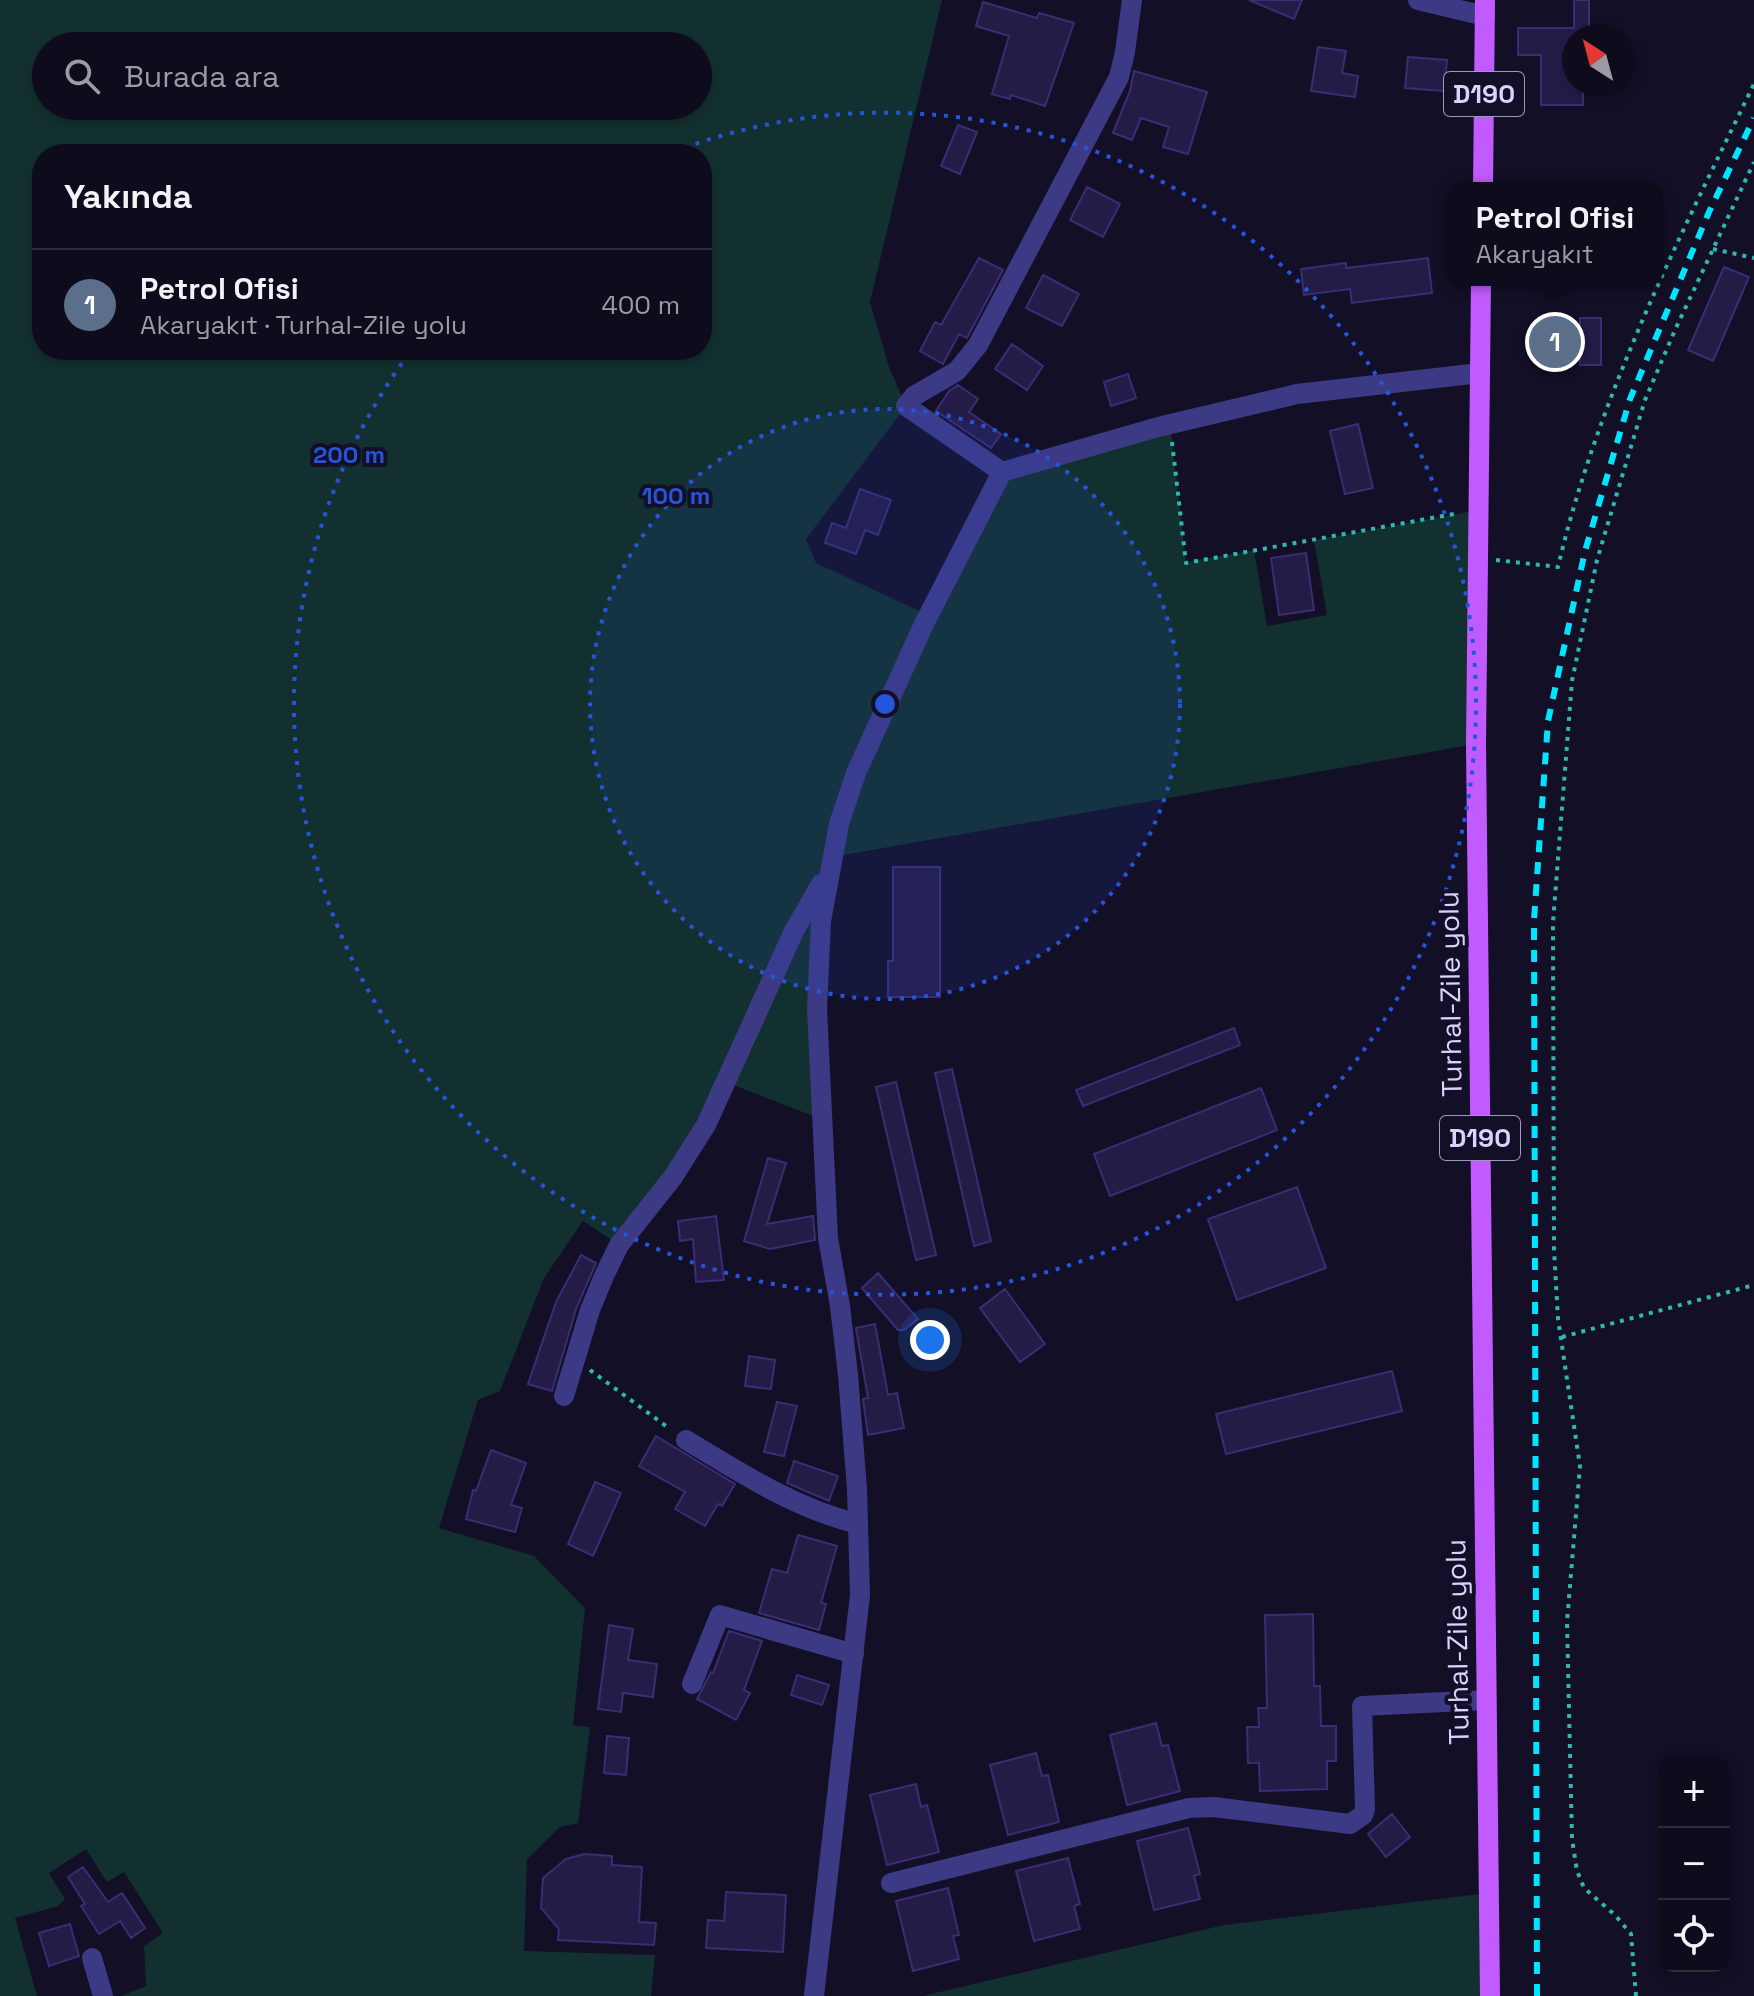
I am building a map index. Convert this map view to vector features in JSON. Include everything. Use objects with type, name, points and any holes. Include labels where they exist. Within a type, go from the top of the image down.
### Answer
[{"type":"main road","name":"D190","points":[[1483,182],[1485,8]]},
{"type":"main road","name":"Turhal-Zile yolu","points":[[1481,286],[1477,918],[1490,1996]]},
{"type":"street","points":[[1002,472],[906,406],[914,396],[957,371],[978,345],[1119,77],[1132,0]]},
{"type":"street","points":[[1418,0],[1485,8]]},
{"type":"street","points":[[814,1996],[860,1595],[848,1375],[828,1238],[818,982],[821,921],[828,872],[839,824],[856,773],[883,710],[1002,472],[1170,424],[1297,394],[1480,373]]},
{"type":"street","points":[[564,1396],[590,1310],[619,1245],[673,1177],[706,1125],[794,931],[828,872]]},
{"type":"street","points":[[686,1440],[772,1492],[804,1507],[858,1524]]},
{"type":"street","points":[[692,1684],[720,1615],[854,1654]]},
{"type":"street","points":[[891,1883],[1189,1808],[1214,1807],[1350,1824],[1363,1815],[1365,1809],[1362,1706],[1486,1700]]},
{"type":"street","points":[[92,1958],[103,1996]]},
{"type":"path","points":[[1663,276],[1754,84]]},
{"type":"path","points":[[1636,1996],[1631,1934],[1584,1888],[1577,1871],[1572,1839],[1567,1622],[1580,1466],[1558,1319],[1554,1250],[1553,922],[1572,681],[1597,560],[1645,400],[1754,162]]},
{"type":"path","points":[[1713,249],[1754,258]]},
{"type":"path","points":[[1478,557],[1558,567],[1586,465],[1612,391],[1659,286]]},
{"type":"path","points":[[1170,424],[1186,563],[1479,510]]},
{"type":"path","points":[[1562,1337],[1754,1285]]},
{"type":"path","points":[[576,1359],[686,1440]]},
{"type":"green space","points":[[0,0],[942,0],[870,302],[889,367],[906,406],[806,539],[816,563],[928,615],[1002,472],[1170,424],[1186,562],[1254,550],[1267,626],[1327,615],[1314,540],[1479,510],[1476,744],[832,857],[823,1120],[726,1082],[619,1245],[583,1221],[544,1278],[500,1391],[478,1400],[439,1528],[534,1556],[585,1608],[573,1725],[590,1727],[578,1823],[560,1827],[527,1859],[524,1951],[655,1955],[651,1996],[121,1996],[146,1986],[144,1946],[163,1933],[124,1872],[107,1882],[86,1849],[49,1873],[65,1899],[58,1906],[15,1918],[37,1996],[0,1996]]},
{"type":"green space","points":[[1488,1893],[1490,1996],[923,1996],[1224,1925]]},
{"type":"building","points":[[1249,0],[1302,0],[1294,19]]},
{"type":"building","points":[[1574,0],[1589,0],[1589,24],[1574,24]]},
{"type":"building","points":[[983,2],[1037,18],[1039,13],[1074,23],[1045,106],[1011,95],[1010,99],[992,94],[1009,36],[976,26]]},
{"type":"building","points":[[1518,28],[1562,28],[1562,96],[1583,96],[1583,105],[1541,105],[1541,55],[1518,55]]},
{"type":"building","points":[[1318,47],[1346,51],[1342,73],[1358,76],[1355,97],[1311,91]]},
{"type":"building","points":[[1408,57],[1447,60],[1444,91],[1405,88]]},
{"type":"building","points":[[1134,71],[1207,92],[1188,154],[1163,147],[1169,127],[1141,118],[1132,140],[1113,133],[1130,91]]},
{"type":"building","points":[[958,125],[977,132],[960,174],[941,166]]},
{"type":"building","points":[[1087,187],[1120,204],[1103,237],[1070,220]]},
{"type":"building","points":[[979,258],[1003,270],[967,338],[959,334],[943,364],[920,351],[935,322],[941,325]]},
{"type":"building","points":[[1428,258],[1432,293],[1352,303],[1350,289],[1304,295],[1301,269],[1346,263],[1346,268]]},
{"type":"building","points":[[1724,267],[1749,277],[1713,361],[1688,350]]},
{"type":"building","points":[[1043,275],[1079,294],[1062,326],[1026,308]]},
{"type":"building","points":[[1580,318],[1601,318],[1601,365],[1580,365]]},
{"type":"building","points":[[1012,344],[1043,366],[1027,390],[995,369]]},
{"type":"building","points":[[1128,374],[1136,398],[1111,406],[1104,382]]},
{"type":"building","points":[[958,385],[978,399],[969,412],[1001,434],[991,448],[936,411],[949,391]]},
{"type":"building","points":[[1358,424],[1373,488],[1345,494],[1330,431]]},
{"type":"building","points":[[860,489],[891,500],[878,535],[865,530],[856,554],[825,543],[832,523],[846,528]]},
{"type":"building","points":[[1306,553],[1314,610],[1279,615],[1271,558]]},
{"type":"building","points":[[893,867],[940,867],[940,997],[888,997],[888,961],[893,961]]},
{"type":"building","points":[[1234,1028],[1240,1045],[1083,1106],[1076,1090]]},
{"type":"building","points":[[952,1069],[991,1241],[974,1246],[935,1073]]},
{"type":"building","points":[[896,1082],[936,1255],[916,1260],[876,1087]]},
{"type":"building","points":[[1261,1088],[1277,1130],[1110,1196],[1094,1154]]},
{"type":"building","points":[[768,1158],[786,1163],[767,1224],[813,1216],[815,1240],[770,1249],[744,1241]]},
{"type":"building","points":[[1297,1187],[1326,1268],[1237,1300],[1208,1219]]},
{"type":"building","points":[[716,1216],[724,1280],[696,1282],[693,1239],[680,1241],[678,1221]]},
{"type":"building","points":[[581,1255],[596,1263],[576,1309],[552,1391],[528,1384],[556,1302]]},
{"type":"building","points":[[878,1273],[918,1319],[904,1330],[898,1330],[862,1288]]},
{"type":"building","points":[[1005,1289],[1045,1344],[1020,1362],[980,1308]]},
{"type":"building","points":[[875,1324],[888,1395],[897,1393],[904,1428],[868,1435],[863,1399],[868,1398],[856,1328]]},
{"type":"building","points":[[749,1356],[775,1360],[771,1389],[745,1386]]},
{"type":"building","points":[[1392,1371],[1402,1411],[1226,1454],[1216,1414]]},
{"type":"building","points":[[777,1402],[797,1406],[784,1456],[764,1452]]},
{"type":"building","points":[[656,1436],[735,1484],[705,1526],[675,1509],[685,1492],[639,1466]]},
{"type":"building","points":[[491,1450],[526,1463],[511,1505],[522,1508],[515,1532],[466,1519],[473,1490],[476,1491]]},
{"type":"building","points":[[794,1461],[838,1476],[829,1501],[787,1483]]},
{"type":"building","points":[[595,1482],[621,1493],[593,1556],[568,1544]]},
{"type":"building","points":[[798,1535],[837,1546],[821,1603],[826,1604],[819,1630],[759,1613],[772,1569],[787,1573]]},
{"type":"building","points":[[1313,1614],[1314,1686],[1320,1686],[1321,1726],[1336,1726],[1336,1761],[1327,1761],[1327,1789],[1260,1791],[1259,1763],[1248,1763],[1247,1727],[1259,1727],[1258,1708],[1267,1708],[1265,1615]]},
{"type":"building","points":[[609,1625],[633,1629],[628,1660],[657,1664],[653,1697],[623,1693],[621,1712],[598,1709]]},
{"type":"building","points":[[729,1631],[762,1641],[744,1690],[750,1693],[736,1720],[697,1699],[713,1673]]},
{"type":"building","points":[[797,1675],[829,1685],[822,1705],[791,1695]]},
{"type":"building","points":[[1156,1723],[1162,1746],[1168,1745],[1180,1791],[1127,1805],[1110,1735]]},
{"type":"building","points":[[607,1736],[629,1738],[626,1775],[604,1773]]},
{"type":"building","points":[[1036,1753],[1042,1776],[1048,1775],[1059,1822],[1008,1835],[990,1765]]},
{"type":"building","points":[[916,1784],[921,1807],[927,1805],[939,1852],[887,1865],[870,1795]]},
{"type":"building","points":[[1392,1814],[1410,1837],[1386,1857],[1368,1834]]},
{"type":"building","points":[[1188,1828],[1200,1874],[1194,1876],[1200,1899],[1154,1910],[1137,1841]]},
{"type":"building","points":[[584,1854],[612,1856],[612,1865],[642,1867],[639,1922],[656,1923],[654,1945],[558,1940],[559,1929],[541,1908],[543,1878],[566,1859]]},
{"type":"building","points":[[1068,1858],[1080,1904],[1074,1906],[1080,1929],[1034,1941],[1016,1871]]},
{"type":"building","points":[[83,1867],[108,1902],[122,1893],[145,1928],[131,1938],[120,1921],[99,1934],[81,1906],[85,1904],[68,1877]]},
{"type":"building","points":[[948,1888],[959,1935],[953,1936],[959,1959],[913,1971],[896,1901]]},
{"type":"building","points":[[726,1892],[786,1895],[783,1952],[706,1948],[708,1920],[724,1921]]},
{"type":"building","points":[[70,1924],[79,1956],[49,1966],[39,1933]]},
{"type":"railway","points":[[1537,1996],[1534,920],[1548,721],[1585,551],[1630,399],[1709,212],[1754,118]]},
{"type":"place","name":"Petrol Ofisi","points":[[1555,342]]}]
